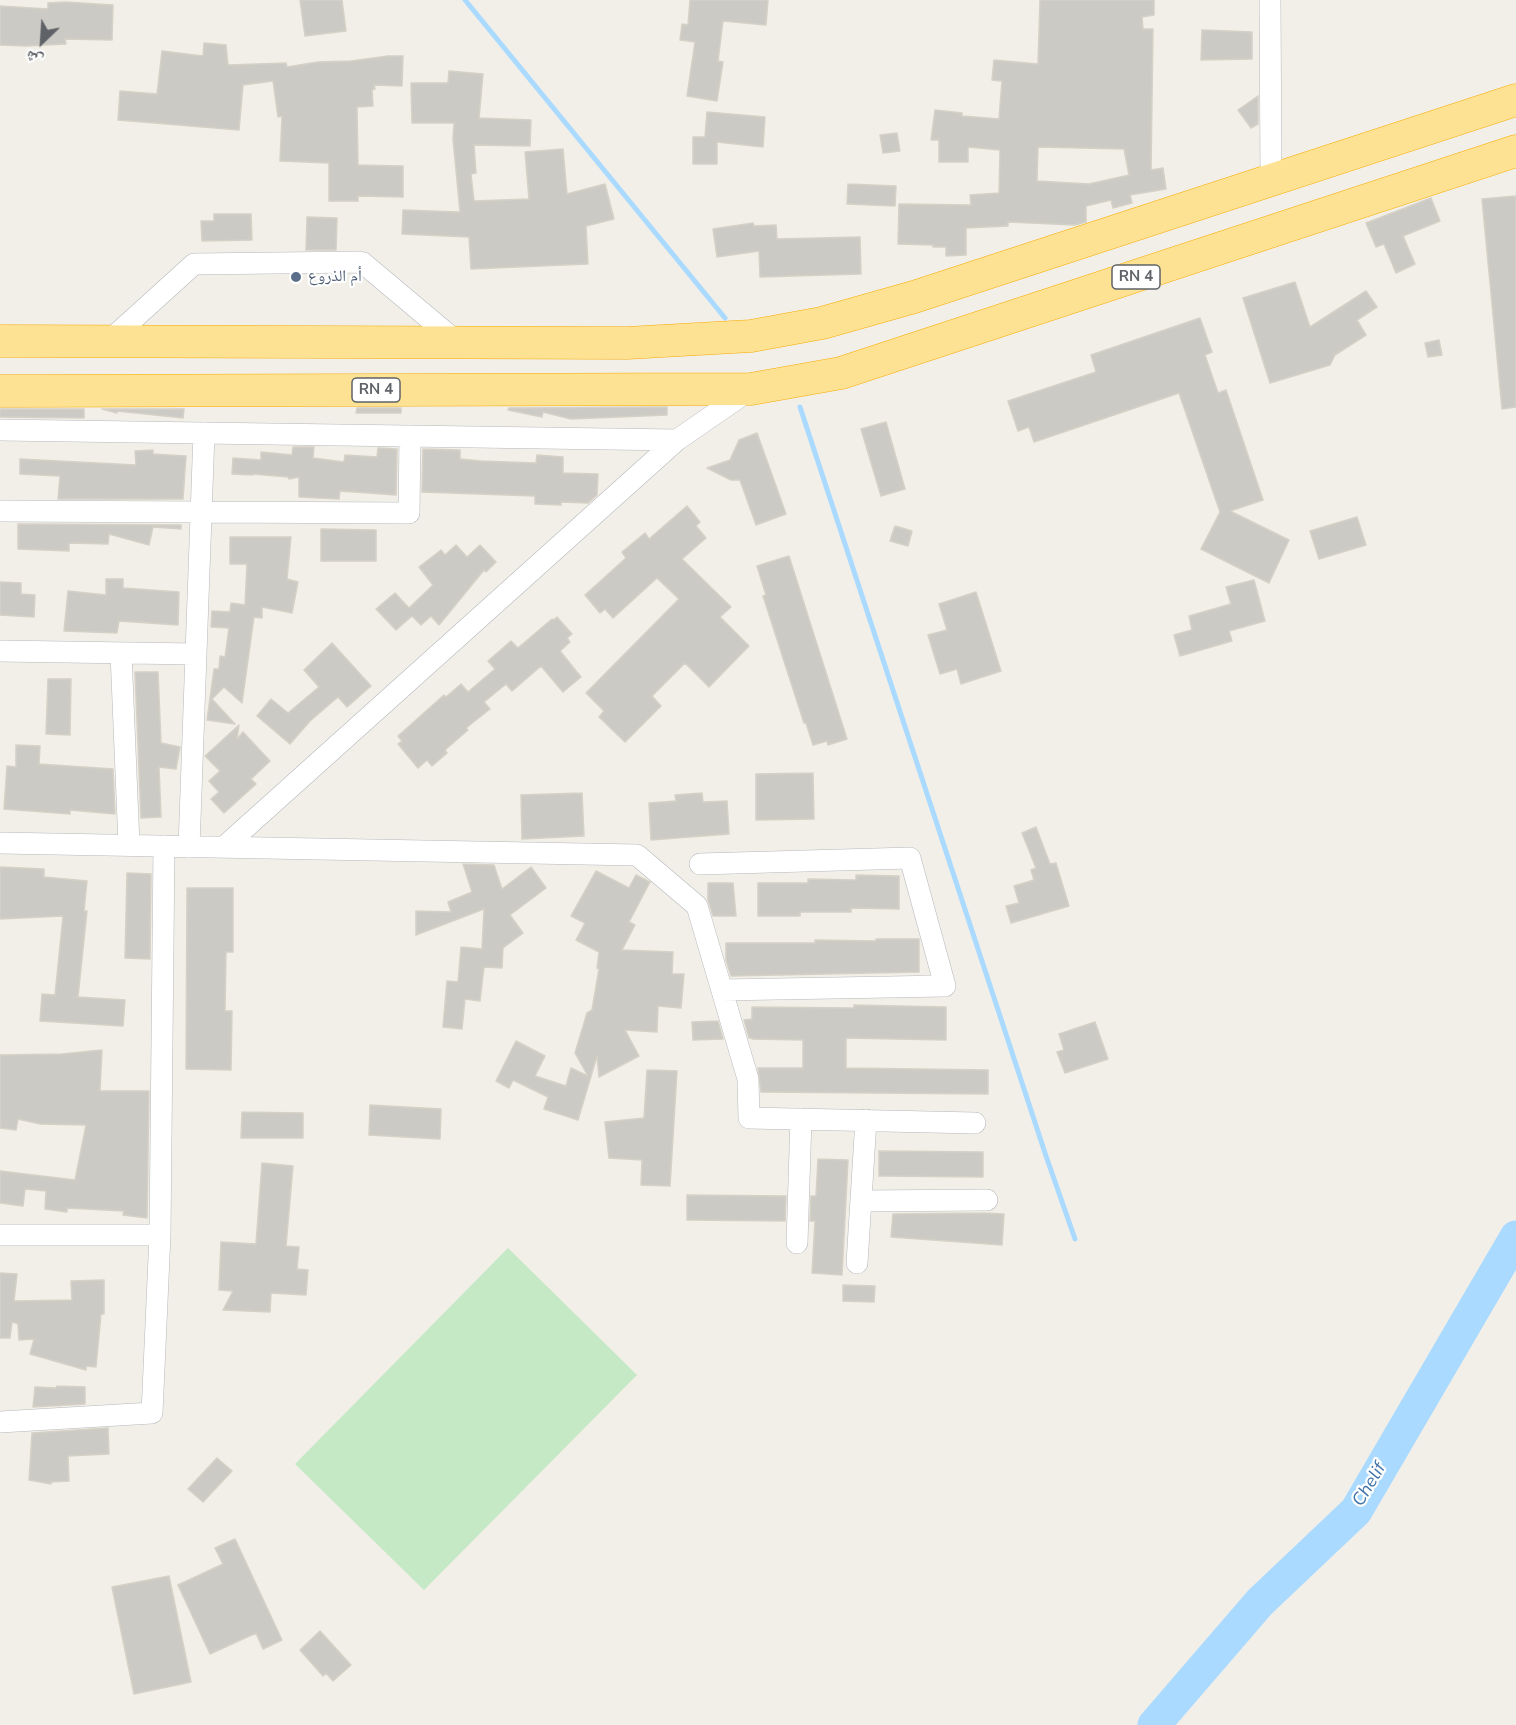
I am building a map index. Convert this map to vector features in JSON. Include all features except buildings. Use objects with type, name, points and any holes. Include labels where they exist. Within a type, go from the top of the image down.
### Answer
[{"type":"highway","points":[[0,341],[627,343],[751,336],[822,323],[914,297],[1516,100]]},
{"type":"highway","name":"RN 4","points":[[0,391],[752,389],[841,373],[1516,152]]},
{"type":"street","points":[[1270,0],[1271,181]]},
{"type":"street","points":[[109,341],[194,264],[359,262],[457,342]]},
{"type":"street","points":[[224,847],[676,440],[752,389]]},
{"type":"street","points":[[0,430],[676,440]]},
{"type":"street","points":[[189,847],[204,433]]},
{"type":"street","points":[[0,511],[409,513],[410,436]]},
{"type":"street","points":[[0,651],[195,654]]},
{"type":"street","points":[[121,653],[129,845]]},
{"type":"street","points":[[0,843],[637,855],[698,906],[748,1079],[749,1118],[975,1123]]},
{"type":"street","points":[[0,1422],[152,1413],[160,1235],[164,846]]},
{"type":"street","points":[[700,864],[910,858],[945,986],[722,990]]},
{"type":"street","points":[[797,1243],[801,1119]]},
{"type":"street","points":[[857,1263],[866,1120]]},
{"type":"street","points":[[861,1201],[987,1200]]},
{"type":"street","points":[[0,1235],[160,1235]]},
{"type":"green space","points":[[508,1248],[637,1375],[424,1590],[295,1464]]},
{"type":"waterway","points":[[465,0],[725,318]]},
{"type":"waterway","points":[[800,407],[1075,1239]]},
{"type":"waterway","name":"Chelif","points":[[1154,1725],[1260,1602],[1356,1511],[1516,1237]]},
{"type":"place","name":"أم الذروع","points":[[296,277]]}]
